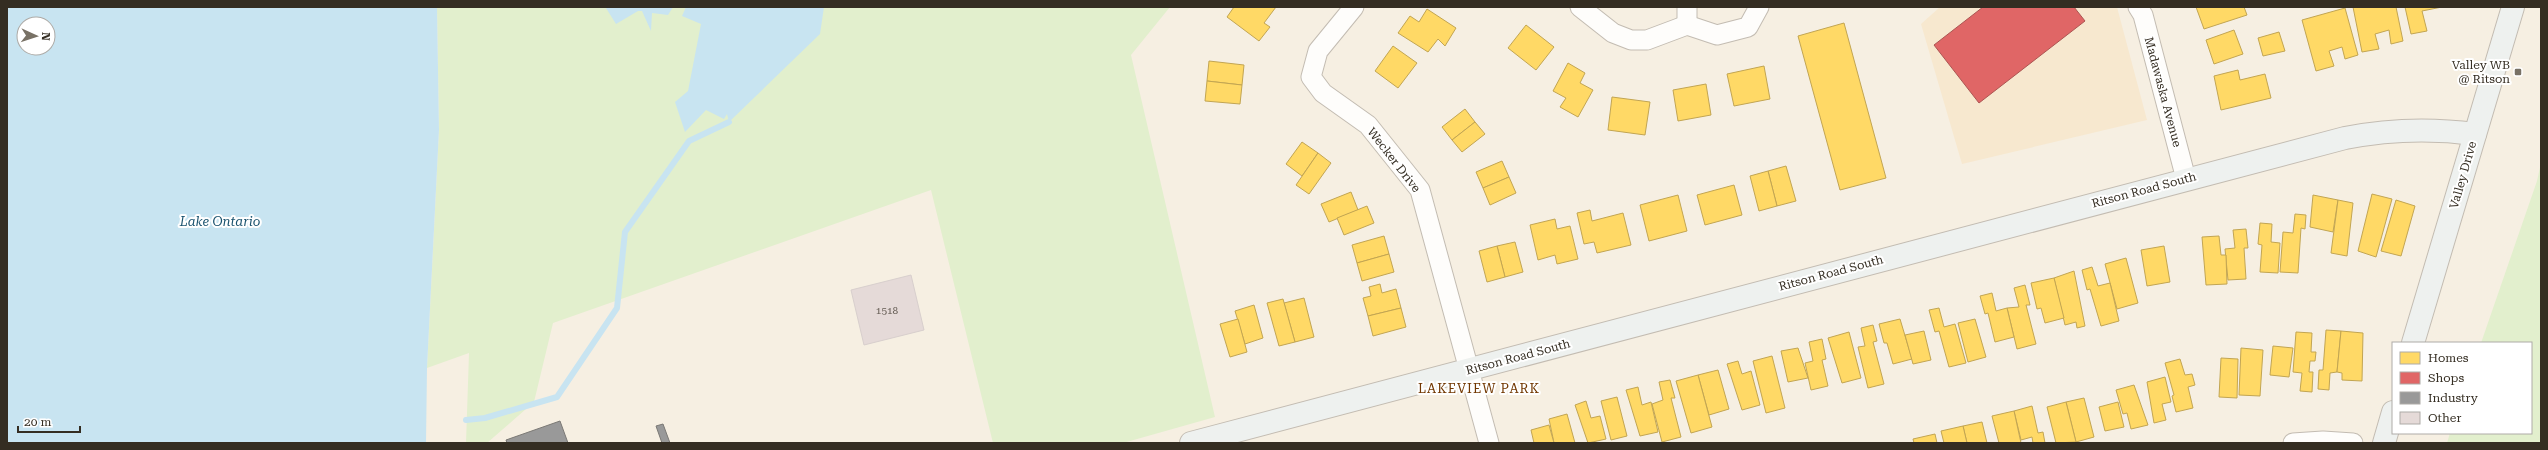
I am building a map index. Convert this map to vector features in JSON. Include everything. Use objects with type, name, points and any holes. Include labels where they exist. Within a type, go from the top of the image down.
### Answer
[{"type":"street","name":"Wecker Drive","points":[[1354,7],[1318,52],[1311,77],[1323,93],[1368,125],[1420,190],[1468,370]]},
{"type":"street","points":[[1580,7],[1613,32],[1631,40],[1647,40],[1687,16],[1717,35],[1748,27],[1759,7]]},
{"type":"street","name":"Madawaska Avenue","points":[[2138,7],[2143,15],[2186,179]]},
{"type":"street","name":"Valley Drive","points":[[2413,342],[2513,7]]},
{"type":"street","name":"Ritson Road South","points":[[1191,443],[2186,179],[2370,133],[2421,129],[2475,134]]},
{"type":"street","points":[[1468,370],[1489,443]]},
{"type":"street","points":[[2384,443],[2392,415]]},
{"type":"street","points":[[2293,443],[2323,441],[2353,443]]},
{"type":"shaded area","points":[[1940,7],[2117,7],[2147,120],[1962,164],[1921,24]]},
{"type":"green space","points":[[437,7],[1170,7],[1131,55],[1215,417],[1123,443],[993,443],[931,190],[553,323],[534,402],[487,443],[466,443],[469,353],[427,368],[439,130]]},
{"type":"green space","points":[[2541,163],[2541,443],[2447,443],[2450,434],[2532,434],[2532,342],[2481,342],[2537,181]]},
{"type":"water","name":"Lake Ontario","points":[[7,7],[437,7],[439,130],[427,368],[426,443],[7,443]]},
{"type":"water","points":[[673,7],[668,15],[652,13],[651,31],[642,11],[638,11],[616,24],[606,8]]},
{"type":"water","points":[[686,7],[824,7],[820,34],[729,122],[727,114],[724,119],[706,110],[685,132],[675,102],[688,91],[701,24],[682,16]]},
{"type":"building: Homes","points":[[1234,7],[1276,7],[1264,23],[1270,27],[1259,41],[1227,17]]},
{"type":"building: Homes","points":[[2196,7],[2244,7],[2247,15],[2204,29]]},
{"type":"building: Homes","points":[[2353,7],[2396,7],[2403,41],[2391,44],[2389,30],[2375,34],[2379,49],[2362,52]]},
{"type":"building: Homes","points":[[2405,7],[2442,7],[2422,11],[2427,31],[2411,34]]},
{"type":"building: Homes","points":[[2345,8],[2358,55],[2345,59],[2342,47],[2329,51],[2334,66],[2316,71],[2302,20]]},
{"type":"building: Homes","points":[[1427,9],[1456,28],[1445,46],[1438,39],[1428,52],[1398,33],[1410,16],[1419,22]]},
{"type":"building: Homes","points":[[1844,23],[1886,178],[1840,190],[1798,36]]},
{"type":"building: Homes","points":[[1526,25],[1554,47],[1536,70],[1508,48]]},
{"type":"building: Homes","points":[[2234,30],[2243,54],[2214,64],[2206,40]]},
{"type":"building: Homes","points":[[2279,32],[2285,51],[2263,56],[2258,38]]},
{"type":"building: Homes","points":[[1393,46],[1417,63],[1398,88],[1375,71]]},
{"type":"building: Homes","points":[[1209,61],[1244,65],[1242,85],[1207,81]]},
{"type":"building: Homes","points":[[1568,63],[1585,73],[1580,83],[1593,90],[1578,117],[1560,107],[1566,98],[1553,91]]},
{"type":"building: Homes","points":[[1764,66],[1770,99],[1734,106],[1727,74]]},
{"type":"building: Homes","points":[[2238,70],[2240,80],[2265,74],[2271,98],[2221,110],[2214,76]]},
{"type":"building: Homes","points":[[1207,81],[1242,85],[1240,104],[1205,101]]},
{"type":"building: Homes","points":[[1706,84],[1711,115],[1678,121],[1673,90]]},
{"type":"building: Homes","points":[[1612,97],[1650,102],[1645,135],[1608,130]]},
{"type":"building: Homes","points":[[1465,109],[1475,122],[1452,140],[1442,127]]},
{"type":"building: Homes","points":[[1475,122],[1485,134],[1462,152],[1452,140]]},
{"type":"building: Homes","points":[[1302,142],[1318,153],[1302,176],[1286,164]]},
{"type":"building: Homes","points":[[1318,153],[1331,163],[1309,194],[1296,185]]},
{"type":"building: Homes","points":[[1502,161],[1509,177],[1483,188],[1476,172]]},
{"type":"building: Homes","points":[[1786,166],[1796,201],[1777,206],[1768,171]]},
{"type":"building: Homes","points":[[1768,171],[1777,206],[1759,211],[1750,176]]},
{"type":"building: Homes","points":[[1509,177],[1516,193],[1490,205],[1483,188]]},
{"type":"building: Homes","points":[[1734,185],[1742,215],[1705,225],[1697,195]]},
{"type":"building: Homes","points":[[1351,192],[1358,210],[1329,222],[1321,204]]},
{"type":"building: Homes","points":[[2372,194],[2392,199],[2376,257],[2358,251]]},
{"type":"building: Homes","points":[[1678,195],[1687,231],[1649,241],[1640,205]]},
{"type":"building: Homes","points":[[2313,195],[2338,200],[2333,232],[2310,227]]},
{"type":"building: Homes","points":[[2338,200],[2353,203],[2347,256],[2331,253]]},
{"type":"building: Homes","points":[[2396,200],[2415,206],[2401,256],[2381,251]]},
{"type":"building: Homes","points":[[1367,206],[1374,223],[1344,235],[1337,218]]},
{"type":"building: Homes","points":[[1590,210],[1592,221],[1623,213],[1631,245],[1597,253],[1594,242],[1584,244],[1577,213]]},
{"type":"building: Homes","points":[[2295,214],[2306,215],[2305,229],[2301,228],[2298,273],[2280,272],[2283,232],[2293,233]]},
{"type":"building: Homes","points":[[1555,219],[1557,229],[1570,226],[1578,259],[1557,264],[1555,255],[1538,260],[1530,225]]},
{"type":"building: Homes","points":[[2260,223],[2272,224],[2271,242],[2280,243],[2278,273],[2260,272],[2262,245],[2258,244]]},
{"type":"building: Homes","points":[[2246,229],[2248,248],[2244,248],[2246,279],[2228,280],[2225,249],[2235,248],[2233,230]]},
{"type":"building: Homes","points":[[1384,236],[1389,254],[1357,263],[1352,245]]},
{"type":"building: Homes","points":[[2219,236],[2221,255],[2226,255],[2227,284],[2206,285],[2202,237]]},
{"type":"building: Homes","points":[[1515,242],[1523,272],[1505,277],[1497,246]]},
{"type":"building: Homes","points":[[1497,246],[1505,277],[1487,282],[1479,251]]},
{"type":"building: Homes","points":[[2164,246],[2170,282],[2147,286],[2141,250]]},
{"type":"building: Homes","points":[[1389,254],[1394,272],[1362,281],[1357,263]]},
{"type":"building: Homes","points":[[2126,258],[2138,303],[2117,309],[2105,264]]},
{"type":"building: Homes","points":[[2092,267],[2098,286],[2110,283],[2119,321],[2101,326],[2090,289],[2087,290],[2082,270]]},
{"type":"building: Homes","points":[[2074,271],[2085,326],[2077,328],[2076,322],[2065,325],[2054,278]]},
{"type":"building: Homes","points":[[2054,278],[2064,318],[2045,323],[2041,308],[2037,309],[2031,283]]},
{"type":"building: Homes","points":[[1380,284],[1382,293],[1396,289],[1401,308],[1368,316],[1363,298],[1371,296],[1369,287]]},
{"type":"building: Homes","points":[[2025,285],[2030,305],[2026,305],[2036,344],[2017,349],[2007,308],[2019,307],[2014,288]]},
{"type":"building: Homes","points":[[1992,293],[1996,311],[2007,308],[2014,337],[1995,342],[1988,313],[1985,314],[1980,296]]},
{"type":"building: Homes","points":[[1304,298],[1314,337],[1295,342],[1284,303]]},
{"type":"building: Homes","points":[[1283,299],[1295,342],[1279,346],[1267,303]]},
{"type":"building: Homes","points":[[1254,305],[1263,338],[1245,344],[1235,311]]},
{"type":"building: Homes","points":[[1401,308],[1406,327],[1373,336],[1368,316]]},
{"type":"building: Homes","points":[[1939,308],[1944,327],[1955,324],[1966,363],[1949,367],[1939,331],[1935,332],[1929,310]]},
{"type":"building: Homes","points":[[1238,319],[1247,352],[1230,357],[1220,324]]},
{"type":"building: Homes","points":[[1900,319],[1912,359],[1893,364],[1887,343],[1884,343],[1879,324]]},
{"type":"building: Homes","points":[[1975,319],[1986,357],[1968,362],[1958,323]]},
{"type":"building: Homes","points":[[1873,325],[1877,341],[1873,342],[1884,384],[1868,388],[1858,347],[1865,346],[1861,328]]},
{"type":"building: Homes","points":[[2326,330],[2341,331],[2337,372],[2330,373],[2329,390],[2318,389],[2319,370],[2323,370]]},
{"type":"building: Homes","points":[[1924,331],[1931,360],[1913,364],[1905,335]]},
{"type":"building: Homes","points":[[2341,331],[2363,333],[2362,381],[2342,380],[2342,373],[2337,372]]},
{"type":"building: Homes","points":[[1849,332],[1861,378],[1842,383],[1828,338]]},
{"type":"building: Homes","points":[[2296,332],[2312,333],[2311,352],[2316,352],[2315,361],[2310,361],[2309,372],[2313,372],[2312,392],[2300,391],[2302,373],[2293,372]]},
{"type":"building: Homes","points":[[1822,339],[1826,359],[1822,360],[1828,386],[1811,390],[1805,363],[1813,361],[1809,342]]},
{"type":"building: Homes","points":[[2273,346],[2293,348],[2289,377],[2270,375]]},
{"type":"building: Homes","points":[[1798,348],[1808,378],[1788,382],[1781,351]]},
{"type":"building: Homes","points":[[2241,348],[2263,350],[2260,396],[2239,395]]},
{"type":"building: Homes","points":[[1772,356],[1785,408],[1766,413],[1753,361]]},
{"type":"building: Homes","points":[[2221,358],[2238,359],[2237,398],[2219,397]]},
{"type":"building: Homes","points":[[2180,359],[2185,375],[2192,374],[2195,385],[2188,387],[2193,408],[2176,412],[2172,396],[2174,395],[2165,363]]},
{"type":"building: Homes","points":[[1738,361],[1742,374],[1751,371],[1760,405],[1742,410],[1727,364]]},
{"type":"building: Homes","points":[[1718,370],[1729,409],[1709,415],[1698,375]]},
{"type":"building: Homes","points":[[1698,375],[1712,427],[1691,433],[1676,381]]},
{"type":"building: Homes","points":[[2165,377],[2171,402],[2162,404],[2166,420],[2154,423],[2147,382]]},
{"type":"building: Homes","points":[[1670,380],[1675,398],[1671,398],[1681,437],[1662,442],[1652,404],[1663,400],[1659,382]]},
{"type":"building: Homes","points":[[2134,385],[2148,425],[2131,429],[2127,413],[2123,414],[2116,390]]},
{"type":"building: Homes","points":[[1638,387],[1642,405],[1651,402],[1658,432],[1640,436],[1626,390]]},
{"type":"building: Homes","points":[[1617,397],[1627,436],[1611,440],[1601,401]]},
{"type":"building: Homes","points":[[2084,398],[2094,437],[2076,442],[2066,402]]},
{"type":"building: Homes","points":[[1586,401],[1591,418],[1600,416],[1606,439],[1588,443],[1575,405]]},
{"type":"building: Homes","points":[[2066,402],[2076,442],[2056,443],[2047,407]]},
{"type":"building: Homes","points":[[2118,402],[2124,427],[2105,431],[2099,407]]},
{"type":"building: Homes","points":[[2032,406],[2038,433],[2043,432],[2045,443],[2033,443],[2032,437],[2021,440],[2014,411]]},
{"type":"building: Homes","points":[[2014,411],[2021,443],[1999,443],[1992,416]]},
{"type":"building: Homes","points":[[1567,414],[1575,443],[1554,443],[1549,419]]},
{"type":"building: Homes","points":[[1982,422],[1987,443],[1967,443],[1963,426]]},
{"type":"building: Homes","points":[[1549,425],[1554,443],[1534,443],[1531,430]]},
{"type":"building: Homes","points":[[1963,426],[1967,443],[1944,443],[1941,431]]},
{"type":"building: Homes","points":[[1935,434],[1937,443],[1914,443],[1913,439]]},
{"type":"building: Shops","points":[[1983,7],[2074,7],[2085,21],[1979,103],[1934,45]]},
{"type":"building: Industry","points":[[560,421],[568,443],[507,443],[506,440]]},
{"type":"building: Industry","points":[[663,424],[670,443],[662,443],[656,426]]},
{"type":"building: Other","points":[[911,275],[924,330],[864,345],[851,290]]},
{"type":"waterway","points":[[466,420],[485,418],[557,397],[617,308],[625,232],[689,141],[729,122]]},
{"type":"place","name":"Valley WB @ Ritson","points":[[2518,72]]},
{"type":"district","name":"LAKEVIEW PARK","points":[[1479,388]]}]
